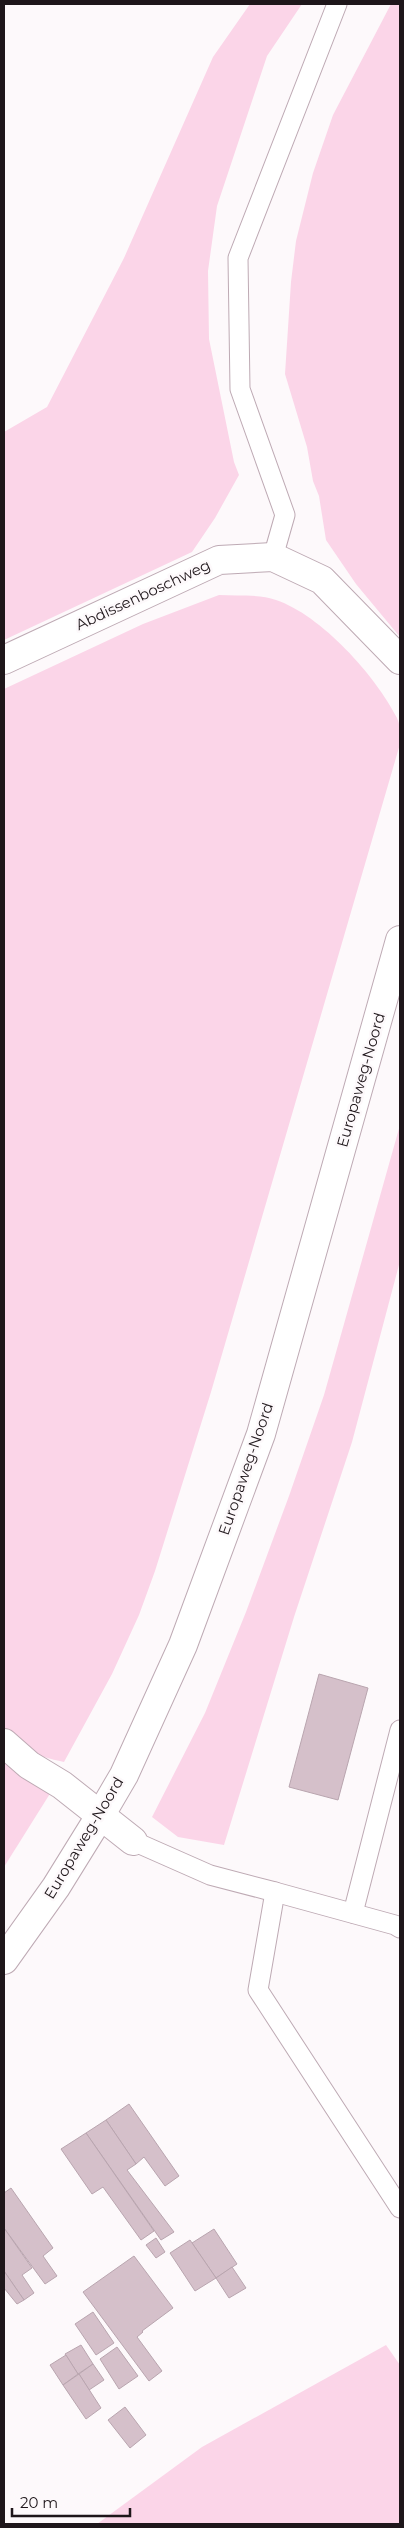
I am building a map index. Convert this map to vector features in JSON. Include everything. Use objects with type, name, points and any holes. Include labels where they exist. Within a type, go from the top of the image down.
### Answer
[{"type":"street","name":"Abdissenboschweg","points":[[4,660],[220,560],[273,558],[322,580],[400,660]]},
{"type":"street","name":"Europaweg-Noord","points":[[4,1960],[56,1887],[124,1774],[182,1645],[261,1434],[400,940]]},
{"type":"street","points":[[4,1743],[29,1765],[62,1785],[133,1840]]},
{"type":"lane","points":[[273,558],[285,515],[240,389],[238,258],[337,4]]},
{"type":"lane","points":[[353,1913],[400,1730]]},
{"type":"lane","points":[[133,1840],[210,1875],[353,1913],[400,1928]]},
{"type":"lane","points":[[275,1892],[258,1990],[400,2208]]},
{"type":"shaded area","points":[[250,4],[302,4],[267,56],[217,206],[208,271],[209,339],[234,462],[239,475],[215,518],[192,552],[4,640],[4,432],[47,407],[124,258],[213,57]]},
{"type":"shaded area","points":[[391,4],[400,4],[400,637],[356,584],[326,540],[319,496],[313,481],[307,447],[285,374],[291,282],[296,241],[313,173],[333,115]]},
{"type":"shaded area","points":[[219,595],[256,596],[276,600],[311,619],[329,633],[361,666],[388,701],[398,721],[400,744],[211,1392],[155,1571],[139,1615],[112,1674],[64,1762],[31,1751],[18,1742],[4,1728],[4,689],[143,624]]},
{"type":"shaded area","points":[[400,1125],[400,1261],[352,1442],[294,1617],[224,1845],[178,1837],[152,1817],[205,1713],[246,1612],[289,1496],[324,1395]]},
{"type":"shaded area","points":[[4,1759],[51,1792],[4,1867]]},
{"type":"shaded area","points":[[386,2345],[400,2365],[400,2524],[97,2524],[202,2447]]},
{"type":"building","points":[[319,1674],[368,1688],[338,1800],[289,1787]]},
{"type":"building","points":[[129,2104],[179,2176],[165,2186],[144,2157],[136,2164],[106,2120]]},
{"type":"building","points":[[106,2120],[136,2164],[127,2170],[174,2232],[161,2240],[86,2133]]},
{"type":"building","points":[[86,2133],[154,2231],[141,2240],[103,2187],[92,2194],[61,2149]]},
{"type":"building","points":[[11,2188],[53,2248],[43,2256],[57,2276],[45,2284],[4,2228],[4,2193]]},
{"type":"building","points":[[4,2228],[32,2268],[22,2275],[34,2293],[24,2300],[4,2271]]},
{"type":"building","points":[[214,2229],[237,2264],[216,2278],[192,2243]]},
{"type":"building","points":[[156,2238],[165,2252],[156,2258],[146,2245]]},
{"type":"building","points":[[190,2240],[216,2278],[195,2291],[170,2253]]},
{"type":"building","points":[[134,2256],[173,2308],[142,2331],[137,2337],[162,2371],[149,2381],[83,2292]]},
{"type":"building","points":[[232,2267],[246,2288],[229,2298],[216,2278]]},
{"type":"building","points":[[4,2271],[24,2300],[17,2304],[4,2288]]},
{"type":"building","points":[[93,2312],[114,2343],[96,2355],[75,2324]]},
{"type":"building","points":[[81,2345],[93,2364],[78,2374],[65,2354]]},
{"type":"building","points":[[117,2347],[138,2376],[119,2389],[100,2359]]},
{"type":"building","points":[[66,2355],[78,2374],[63,2385],[50,2365]]},
{"type":"building","points":[[93,2364],[104,2380],[89,2390],[79,2374]]},
{"type":"building","points":[[79,2374],[101,2408],[86,2419],[63,2385]]},
{"type":"building","points":[[125,2407],[146,2435],[130,2448],[108,2420]]}]
